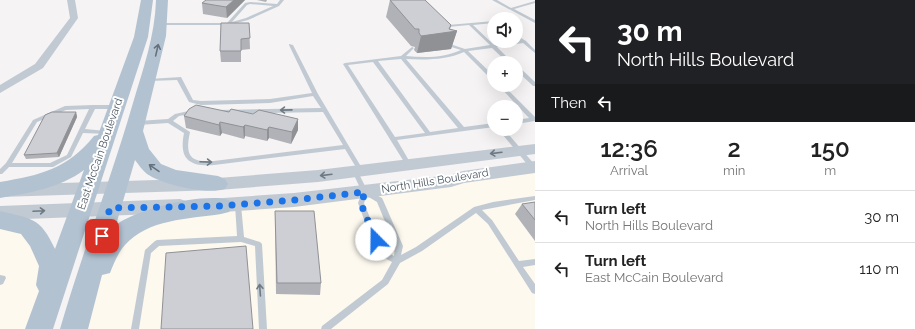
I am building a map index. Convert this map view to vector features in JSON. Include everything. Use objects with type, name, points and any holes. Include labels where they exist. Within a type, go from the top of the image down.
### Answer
[{"type":"main road","name":"East McCain Boulevard","points":[[39,329],[141,37],[147,0]]},
{"type":"main road","points":[[74,329],[116,188],[136,128],[149,80],[161,24],[162,0]]},
{"type":"main road","points":[[136,128],[137,148],[144,161],[154,170],[226,198]]},
{"type":"main road","points":[[0,190],[37,184],[65,174],[85,160],[107,133]]},
{"type":"main road","points":[[83,296],[118,236],[132,225],[157,216],[226,198]]},
{"type":"main road","points":[[0,220],[28,227],[40,240],[51,266],[48,304]]},
{"type":"street","points":[[0,90],[39,66],[74,18],[71,0]]},
{"type":"street","name":"North Hills Boulevard","points":[[0,190],[85,199],[110,208],[226,198],[357,171],[527,150]]},
{"type":"street","name":"North Hills Boulevard","points":[[0,213],[85,199],[116,188],[226,198],[294,200],[451,181],[463,177],[534,167]]},
{"type":"lane","points":[[161,24],[229,24],[247,19],[278,5],[282,0]]},
{"type":"lane","points":[[494,0],[534,20]]},
{"type":"lane","points":[[511,9],[534,1]]},
{"type":"lane","points":[[229,24],[246,4],[278,5]]},
{"type":"lane","points":[[448,26],[487,23]]},
{"type":"lane","points":[[470,24],[487,40]]},
{"type":"lane","points":[[524,42],[535,52]]},
{"type":"lane","points":[[447,44],[465,50],[487,72]]},
{"type":"lane","points":[[291,45],[315,94],[346,146],[357,171],[365,192],[361,204],[380,252],[397,261]]},
{"type":"lane","points":[[408,164],[345,64],[402,57],[420,59],[441,57],[455,55],[465,50],[487,47]]},
{"type":"lane","points":[[402,57],[412,48]]},
{"type":"lane","points":[[495,48],[504,56]]},
{"type":"lane","points":[[402,57],[462,129]]},
{"type":"lane","points":[[375,61],[429,134]]},
{"type":"lane","points":[[523,74],[535,85]]},
{"type":"lane","points":[[149,80],[179,78],[191,101],[201,103],[270,101],[315,94]]},
{"type":"lane","points":[[507,92],[534,119]]},
{"type":"lane","points":[[8,165],[51,164],[70,156],[93,107]]},
{"type":"lane","points":[[0,172],[8,165],[35,121],[65,108],[117,107]]},
{"type":"lane","points":[[213,112],[325,110]]},
{"type":"lane","points":[[136,128],[169,121],[178,115],[197,112]]},
{"type":"lane","points":[[523,121],[534,119]]},
{"type":"lane","points":[[169,121],[186,132],[184,147],[187,155],[194,162],[211,163],[346,146]]},
{"type":"lane","points":[[393,139],[487,126]]},
{"type":"lane","points":[[81,131],[107,133]]},
{"type":"lane","points":[[510,136],[527,150],[534,167]]},
{"type":"lane","points":[[325,329],[384,282],[397,261],[399,246],[380,200],[365,192]]},
{"type":"lane","points":[[226,198],[241,239]]},
{"type":"lane","points":[[397,261],[419,249],[476,209],[535,198]]},
{"type":"lane","points":[[476,209],[490,222],[519,264],[535,291]]},
{"type":"lane","points":[[135,329],[148,252],[158,243],[241,239],[258,244],[263,329]]},
{"type":"lane","points":[[519,264],[535,262]]},
{"type":"lane","points":[[0,278],[2,278],[0,282]]},
{"type":"shaded area","points":[[535,166],[535,329],[70,329],[117,236],[157,216]]},
{"type":"shaded area","points":[[0,223],[39,240],[51,266],[30,329],[0,329]]},
{"type":"building","points":[[206,0],[234,0],[226,7],[202,3]]},
{"type":"building","points":[[390,0],[425,0],[451,25],[449,29],[457,31],[421,36],[419,29],[415,29]]},
{"type":"building","points":[[221,23],[249,23],[250,38],[241,39],[241,51],[220,51]]},
{"type":"building","points":[[196,105],[229,112],[231,109],[253,114],[259,110],[298,119],[292,132],[269,127],[267,130],[245,125],[243,127],[220,122],[219,125],[184,116],[189,109]]},
{"type":"building","points":[[52,112],[76,112],[57,153],[24,155],[45,115]]},
{"type":"building","points":[[535,202],[535,220],[522,204]]},
{"type":"building","points":[[275,211],[314,211],[321,283],[277,283]]},
{"type":"building","points":[[246,246],[253,329],[161,329],[166,253]]},
{"type":"route","points":[[102,236],[110,208],[221,206],[365,192],[361,204],[376,240]]}]
